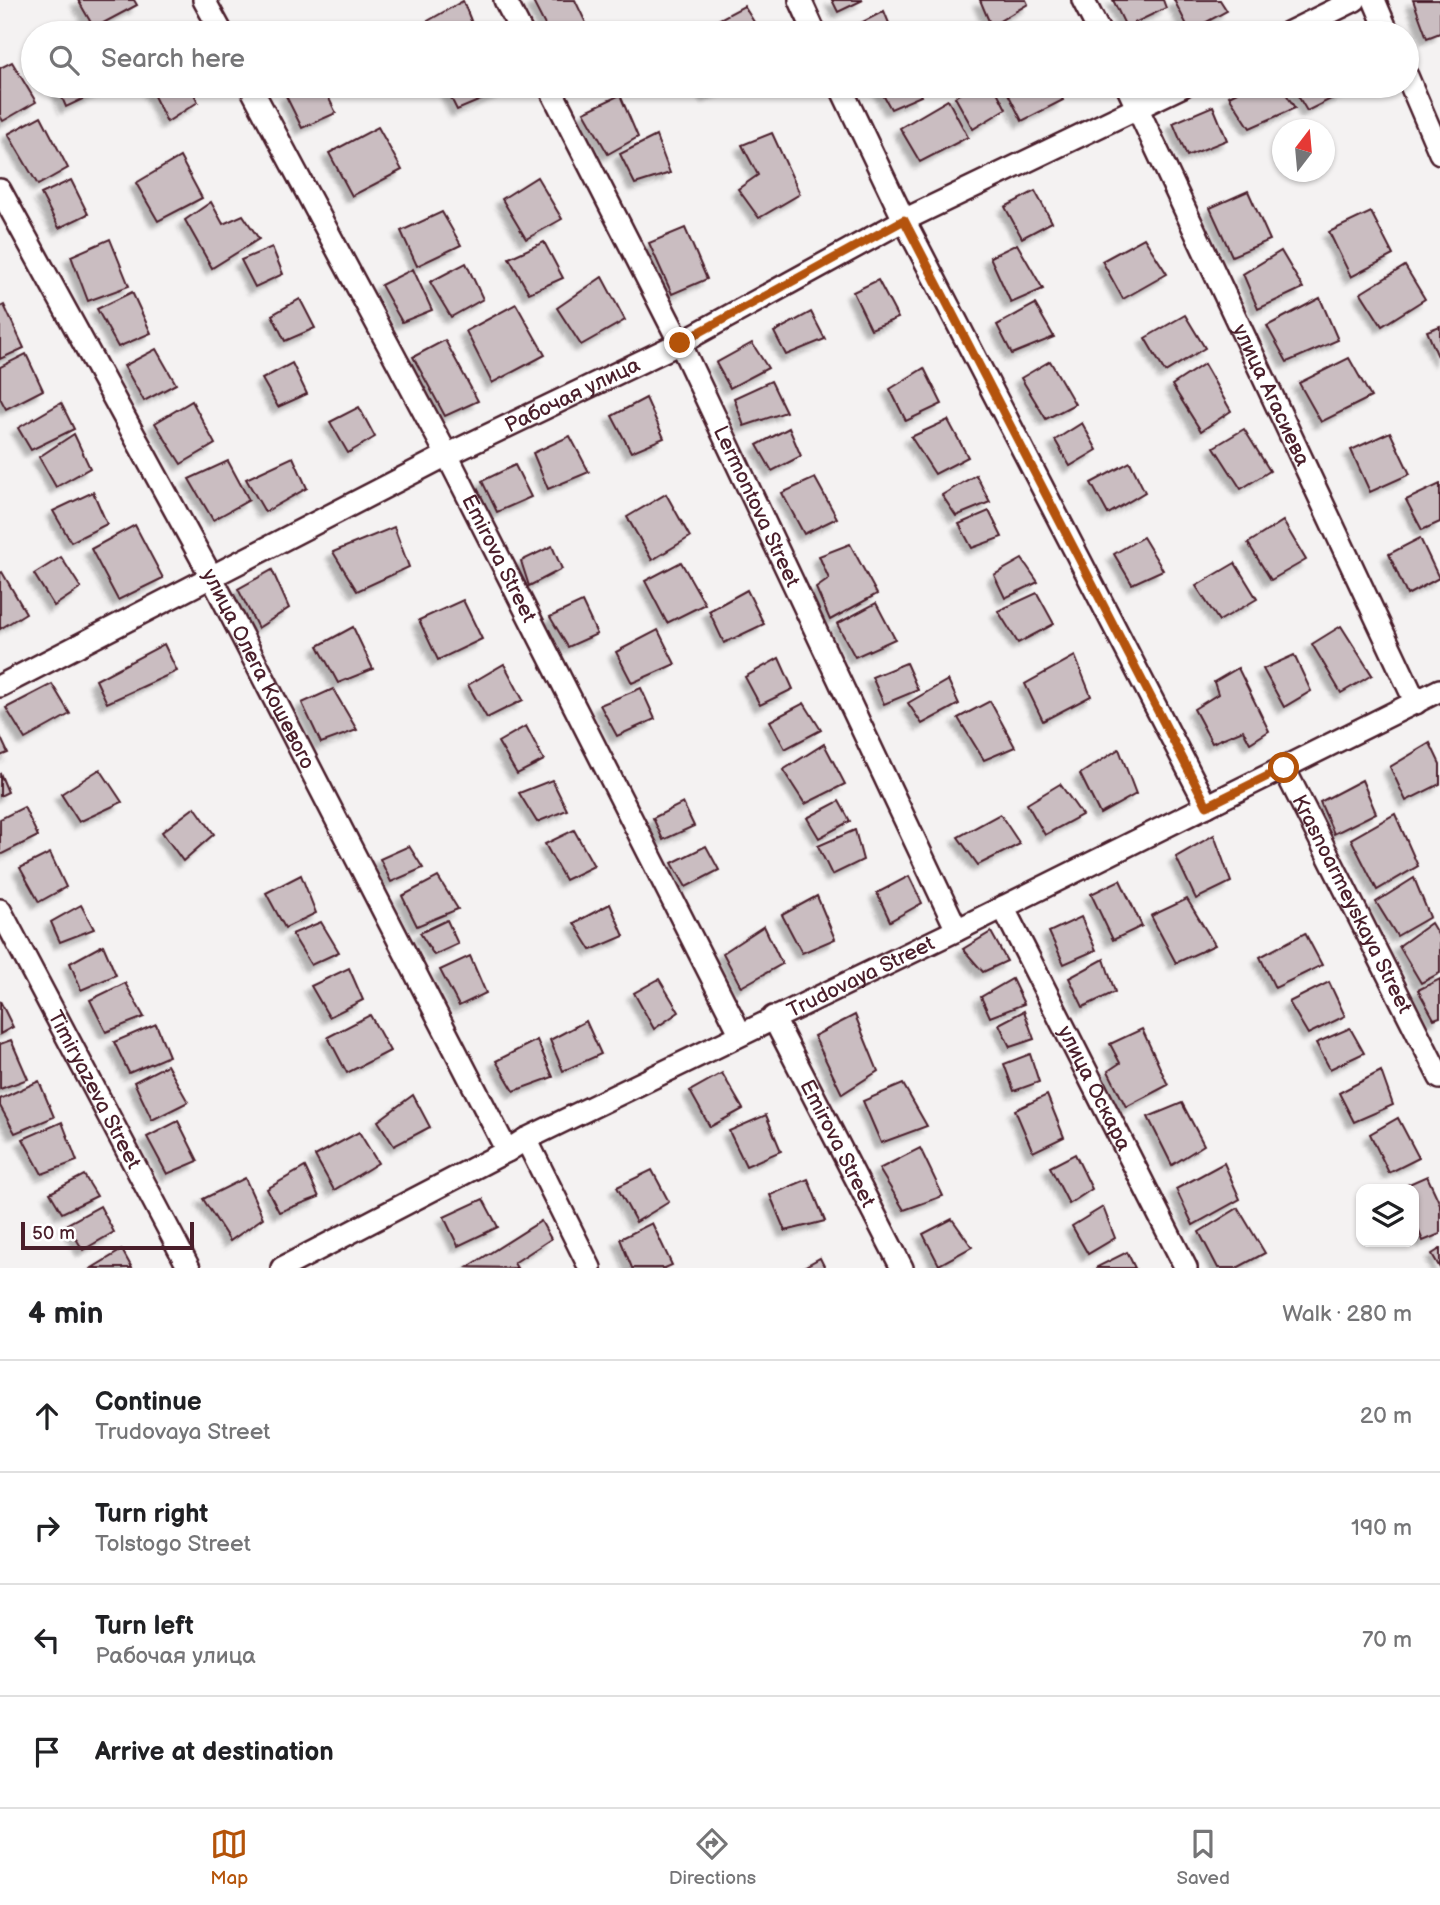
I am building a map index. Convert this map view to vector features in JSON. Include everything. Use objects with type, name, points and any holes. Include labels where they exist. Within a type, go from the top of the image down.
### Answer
[{"type":"street","points":[[204,0],[215,21]]},
{"type":"street","points":[[505,0],[516,21]]},
{"type":"street","points":[[800,0],[810,21]]},
{"type":"street","points":[[1083,0],[1094,21]]},
{"type":"street","points":[[1313,21],[1355,0]]},
{"type":"street","points":[[1374,0],[1383,21]]},
{"type":"street","name":"Emirova Street","points":[[256,98],[447,455],[740,1033]]},
{"type":"street","name":"Lermontova Street","points":[[555,98],[680,343],[957,930]]},
{"type":"street","points":[[846,98],[904,220],[1207,806]]},
{"type":"street","name":"улица Агасиева","points":[[1133,98],[1416,703]]},
{"type":"street","name":"Рабочая улица","points":[[0,686],[447,455],[680,343],[904,220],[1158,98]]},
{"type":"street","points":[[1416,98],[1440,153]]},
{"type":"street","name":"улица Олега Кошевого","points":[[0,190],[211,576],[507,1151]]},
{"type":"street","name":"Trudovaya Street","points":[[282,1268],[312,1261],[526,1139],[957,930],[1440,690]]},
{"type":"street","name":"Krasnoarmeyskaya Street","points":[[1284,768],[1440,1078]]},
{"type":"street","name":"улица Оскара","points":[[1003,907],[1186,1268]]},
{"type":"street","name":"Timiryazeva Street","points":[[0,910],[189,1268]]},
{"type":"street","name":"Emirova Street","points":[[774,1017],[902,1268]]},
{"type":"street","points":[[526,1139],[590,1268]]},
{"type":"building","points":[[78,0],[134,0],[137,5],[107,21],[90,21]]},
{"type":"building","points":[[575,0],[585,21],[543,21],[533,2]]},
{"type":"building","points":[[832,0],[863,0],[838,12]]},
{"type":"building","points":[[980,0],[1026,0],[1028,4],[999,21],[989,21]]},
{"type":"building","points":[[1113,0],[1163,0],[1166,8],[1139,21],[1123,21]]},
{"type":"building","points":[[1174,0],[1220,0],[1227,11],[1208,21],[1185,21]]},
{"type":"building","points":[[1413,0],[1440,0],[1440,33],[1427,38]]},
{"type":"building","points":[[463,1],[471,21],[428,21]]},
{"type":"building","points":[[744,6],[753,21],[716,21]]},
{"type":"building","points":[[884,11],[888,21],[865,21]]},
{"type":"building","points":[[12,62],[21,77],[21,98],[34,98],[36,102],[3,121],[0,116],[0,68]]},
{"type":"building","points":[[62,98],[85,98],[66,107]]},
{"type":"building","points":[[155,98],[196,98],[198,102],[167,122]]},
{"type":"building","points":[[287,98],[329,98],[336,113],[302,128]]},
{"type":"building","points":[[451,98],[485,98],[457,110]]},
{"type":"building","points":[[614,98],[621,98],[638,137],[608,154],[584,112]]},
{"type":"building","points":[[885,98],[916,98],[891,109]]},
{"type":"building","points":[[956,98],[1000,98],[1006,109],[973,129]]},
{"type":"building","points":[[1010,98],[1062,98],[1063,100],[1022,121]]},
{"type":"building","points":[[1230,98],[1289,98],[1295,108],[1250,128]]},
{"type":"building","points":[[1299,98],[1333,98],[1307,111]]},
{"type":"building","points":[[948,100],[968,137],[920,162],[900,128]]},
{"type":"building","points":[[1213,106],[1227,140],[1187,156],[1173,123]]},
{"type":"building","points":[[41,116],[68,168],[38,185],[8,134]]},
{"type":"building","points":[[378,127],[402,170],[352,196],[329,153]]},
{"type":"building","points":[[772,133],[800,194],[759,218],[738,189],[758,175],[742,145]]},
{"type":"building","points":[[656,136],[670,173],[635,184],[620,154]]},
{"type":"building","points":[[180,157],[202,198],[158,221],[136,183]]},
{"type":"building","points":[[537,177],[562,219],[526,239],[502,199]]},
{"type":"building","points":[[71,180],[88,214],[59,228],[41,194]]},
{"type":"building","points":[[1035,191],[1052,222],[1022,238],[1005,207]]},
{"type":"building","points":[[1248,191],[1270,240],[1232,256],[1210,208]]},
{"type":"building","points":[[211,202],[223,224],[243,215],[259,239],[212,268],[185,220]]},
{"type":"building","points":[[442,212],[461,245],[417,266],[401,231]]},
{"type":"building","points":[[1371,212],[1393,255],[1351,277],[1329,232]]},
{"type":"building","points":[[685,228],[707,279],[672,294],[649,243]]},
{"type":"building","points":[[1144,238],[1167,274],[1123,299],[1102,261]]},
{"type":"building","points":[[110,239],[129,286],[88,301],[71,256]]},
{"type":"building","points":[[544,242],[563,278],[529,293],[509,258]]},
{"type":"building","points":[[1017,244],[1043,289],[1011,303],[990,257]]},
{"type":"building","points":[[272,247],[283,274],[255,287],[241,260]]},
{"type":"building","points":[[1281,251],[1303,288],[1258,309],[1243,274]]},
{"type":"building","points":[[466,263],[483,299],[451,317],[430,282]]},
{"type":"building","points":[[1405,266],[1425,299],[1382,326],[1361,293]]},
{"type":"building","points":[[413,269],[432,310],[402,322],[381,285]]},
{"type":"building","points":[[602,277],[625,320],[581,345],[557,308]]},
{"type":"building","points":[[878,280],[898,318],[871,329],[853,292]]},
{"type":"building","points":[[132,292],[151,333],[118,347],[97,309]]},
{"type":"building","points":[[1320,298],[1338,340],[1287,362],[1267,326]]},
{"type":"building","points":[[300,299],[315,328],[285,341],[272,315]]},
{"type":"building","points":[[516,304],[545,355],[492,383],[466,331]]},
{"type":"building","points":[[1035,304],[1054,337],[1012,354],[997,325]]},
{"type":"building","points":[[4,305],[24,348],[0,359],[0,307]]},
{"type":"building","points":[[811,312],[825,339],[786,355],[774,332]]},
{"type":"building","points":[[1185,315],[1205,348],[1165,372],[1145,338]]},
{"type":"building","points":[[1440,326],[1440,359],[1439,359],[1427,331]]},
{"type":"building","points":[[445,340],[478,401],[445,416],[413,357]]},
{"type":"building","points":[[752,343],[768,368],[730,388],[716,363]]},
{"type":"building","points":[[156,349],[176,384],[144,401],[124,366]]},
{"type":"building","points":[[26,354],[43,390],[6,409],[0,398],[0,367]]},
{"type":"building","points":[[1349,358],[1371,397],[1321,422],[1299,383]]},
{"type":"building","points":[[1050,361],[1075,404],[1046,419],[1021,378]]},
{"type":"building","points":[[292,363],[307,394],[278,407],[262,379]]},
{"type":"building","points":[[1204,364],[1231,411],[1201,431],[1172,385]]},
{"type":"building","points":[[924,368],[942,404],[906,421],[890,389]]},
{"type":"building","points":[[771,381],[786,412],[744,426],[734,398]]},
{"type":"building","points":[[646,398],[664,438],[631,452],[612,416]]},
{"type":"building","points":[[192,401],[215,444],[181,464],[155,423]]},
{"type":"building","points":[[61,403],[74,429],[31,450],[18,428]]},
{"type":"building","points":[[359,407],[375,437],[348,453],[330,422]]},
{"type":"building","points":[[948,420],[968,457],[935,474],[911,437]]},
{"type":"building","points":[[1082,423],[1097,450],[1070,466],[1055,440]]},
{"type":"building","points":[[789,428],[801,456],[772,471],[757,445]]},
{"type":"building","points":[[1244,429],[1270,471],[1241,489],[1214,447]]},
{"type":"building","points":[[1390,432],[1410,474],[1370,492],[1351,450]]},
{"type":"building","points":[[74,434],[90,468],[56,487],[39,457]]},
{"type":"building","points":[[570,436],[589,472],[548,489],[533,453]]},
{"type":"building","points":[[293,457],[307,488],[265,512],[246,479]]},
{"type":"building","points":[[228,461],[249,500],[213,520],[189,479]]},
{"type":"building","points":[[1130,462],[1145,492],[1108,514],[1091,483]]},
{"type":"building","points":[[515,465],[531,497],[497,512],[482,481]]},
{"type":"building","points":[[976,475],[990,502],[956,516],[942,495]]},
{"type":"building","points":[[815,478],[837,518],[804,534],[782,493]]},
{"type":"building","points":[[1440,484],[1440,522],[1422,530],[1406,500]]},
{"type":"building","points":[[93,492],[107,524],[71,542],[53,511]]},
{"type":"building","points":[[666,494],[690,537],[652,560],[627,517]]},
{"type":"building","points":[[989,511],[1002,537],[972,548],[959,524]]},
{"type":"building","points":[[1283,521],[1306,560],[1271,580],[1248,543]]},
{"type":"building","points":[[135,525],[163,578],[118,600],[91,549]]},
{"type":"building","points":[[394,527],[409,567],[357,591],[333,552]]},
{"type":"building","points":[[1143,537],[1163,570],[1132,584],[1114,554]]},
{"type":"building","points":[[1420,538],[1439,578],[1407,595],[1389,554]]},
{"type":"building","points":[[850,544],[877,594],[830,620],[816,588],[829,579],[819,556]]},
{"type":"building","points":[[552,546],[562,569],[529,586],[521,561]]},
{"type":"building","points":[[61,557],[81,588],[54,606],[34,574]]},
{"type":"building","points":[[1022,559],[1038,582],[1005,598],[994,575]]},
{"type":"building","points":[[681,562],[705,604],[667,623],[645,581]]},
{"type":"building","points":[[1235,563],[1257,599],[1219,621],[1196,586]]},
{"type":"building","points":[[272,570],[289,608],[258,628],[238,589]]},
{"type":"building","points":[[2,572],[26,613],[0,629],[0,573]]},
{"type":"building","points":[[747,590],[764,624],[724,643],[709,611]]},
{"type":"building","points":[[1037,593],[1054,624],[1018,643],[998,611]]},
{"type":"building","points":[[463,600],[482,639],[438,660],[419,620]]},
{"type":"building","points":[[582,602],[597,634],[568,647],[550,617]]},
{"type":"building","points":[[876,603],[895,639],[855,657],[837,624]]},
{"type":"building","points":[[1341,626],[1372,675],[1341,693],[1312,644]]},
{"type":"building","points":[[353,627],[373,669],[338,683],[318,646]]},
{"type":"building","points":[[658,630],[675,664],[632,683],[616,652]]},
{"type":"building","points":[[164,644],[177,671],[107,703],[96,680]]},
{"type":"building","points":[[1294,655],[1311,691],[1284,707],[1263,669]]},
{"type":"building","points":[[1075,656],[1091,696],[1043,721],[1025,684]]},
{"type":"building","points":[[779,658],[793,689],[760,705],[745,677]]},
{"type":"building","points":[[906,663],[918,690],[884,704],[872,677]]},
{"type":"building","points":[[504,664],[523,700],[487,718],[468,685]]},
{"type":"building","points":[[1238,668],[1269,731],[1250,743],[1243,730],[1212,743],[1194,709],[1218,694],[1214,682]]},
{"type":"building","points":[[948,680],[959,704],[922,724],[908,703]]},
{"type":"building","points":[[52,684],[70,714],[25,739],[6,708]]},
{"type":"building","points":[[641,688],[655,719],[617,736],[600,705]]},
{"type":"building","points":[[333,689],[357,730],[321,743],[302,703]]},
{"type":"building","points":[[990,701],[1015,747],[984,760],[958,718]]},
{"type":"building","points":[[804,703],[821,730],[785,749],[770,721]]},
{"type":"building","points":[[526,726],[544,760],[517,774],[498,742]]},
{"type":"building","points":[[0,736],[8,753],[0,756]]},
{"type":"building","points":[[1430,743],[1440,764],[1440,784],[1406,801],[1390,767]]},
{"type":"building","points":[[824,744],[845,784],[805,804],[783,770]]},
{"type":"building","points":[[1119,749],[1136,794],[1100,814],[1080,774]]},
{"type":"building","points":[[100,769],[122,802],[79,822],[61,794]]},
{"type":"building","points":[[0,773],[8,792],[0,796]]},
{"type":"building","points":[[552,780],[567,810],[537,822],[519,793]]},
{"type":"building","points":[[1362,780],[1376,813],[1334,834],[1320,802]]},
{"type":"building","points":[[1060,784],[1082,815],[1045,835],[1027,804]]},
{"type":"building","points":[[839,801],[850,821],[819,838],[807,818]]},
{"type":"building","points":[[683,803],[694,826],[663,840],[653,818]]},
{"type":"building","points":[[24,807],[38,836],[0,855],[0,819]]},
{"type":"building","points":[[195,807],[214,834],[183,861],[162,832]]},
{"type":"building","points":[[1000,814],[1020,844],[978,865],[958,837]]},
{"type":"building","points":[[1395,814],[1418,866],[1377,890],[1351,839]]},
{"type":"building","points":[[574,830],[594,866],[565,880],[545,844]]},
{"type":"building","points":[[855,830],[863,860],[832,875],[818,846]]},
{"type":"building","points":[[1214,835],[1231,882],[1196,899],[1176,857]]},
{"type":"building","points":[[409,846],[423,868],[391,882],[380,859]]},
{"type":"building","points":[[706,846],[719,870],[686,887],[672,863]]},
{"type":"building","points":[[50,853],[66,887],[39,902],[20,868]]},
{"type":"building","points":[[301,875],[316,913],[285,928],[266,893]]},
{"type":"building","points":[[909,876],[922,903],[890,921],[877,893]]},
{"type":"building","points":[[438,877],[458,909],[417,926],[402,896]]},
{"type":"building","points":[[1414,878],[1430,917],[1397,936],[1376,902]]},
{"type":"building","points":[[1120,880],[1142,926],[1113,940],[1091,894]]},
{"type":"building","points":[[817,896],[835,939],[802,953],[782,915]]},
{"type":"building","points":[[1187,899],[1215,945],[1176,963],[1151,916]]},
{"type":"building","points":[[610,904],[624,936],[591,950],[574,923]]},
{"type":"building","points":[[81,905],[94,929],[60,942],[51,922]]},
{"type":"building","points":[[1081,917],[1096,950],[1064,964],[1049,932]]},
{"type":"building","points":[[447,920],[458,944],[434,955],[420,933]]},
{"type":"building","points":[[321,922],[339,952],[311,965],[292,934]]},
{"type":"building","points":[[1431,923],[1440,938],[1440,973],[1421,983],[1399,946]]},
{"type":"building","points":[[764,926],[782,964],[741,987],[723,953]]},
{"type":"building","points":[[991,932],[1007,961],[983,972],[963,949]]},
{"type":"building","points":[[1305,933],[1322,965],[1275,988],[1260,957]]},
{"type":"building","points":[[103,945],[116,975],[81,990],[70,963]]},
{"type":"building","points":[[470,956],[486,993],[459,1006],[440,970]]},
{"type":"building","points":[[1104,959],[1115,992],[1083,1007],[1069,978]]},
{"type":"building","points":[[349,968],[363,1000],[329,1017],[311,986]]},
{"type":"building","points":[[659,979],[679,1012],[654,1029],[634,993]]},
{"type":"building","points":[[1012,979],[1024,1004],[990,1017],[981,997]]},
{"type":"building","points":[[1440,979],[1440,1017],[1434,1019],[1418,990]]},
{"type":"building","points":[[1329,982],[1345,1016],[1308,1034],[1289,1002]]},
{"type":"building","points":[[125,983],[144,1017],[106,1032],[90,1000]]},
{"type":"building","points":[[0,1001],[13,1027],[0,1034]]},
{"type":"building","points":[[1024,1011],[1034,1039],[1010,1047],[999,1024]]},
{"type":"building","points":[[370,1015],[390,1051],[347,1073],[328,1037]]},
{"type":"building","points":[[855,1015],[878,1071],[842,1094],[814,1036]]},
{"type":"building","points":[[586,1021],[601,1054],[563,1071],[550,1040]]},
{"type":"building","points":[[156,1024],[169,1056],[129,1073],[114,1042]]},
{"type":"building","points":[[1350,1028],[1364,1053],[1330,1069],[1316,1043]]},
{"type":"building","points":[[1142,1029],[1168,1085],[1126,1107],[1108,1071],[1120,1063],[1110,1044]]},
{"type":"building","points":[[11,1040],[28,1079],[0,1089],[0,1044]]},
{"type":"building","points":[[537,1040],[553,1077],[514,1091],[496,1061]]},
{"type":"building","points":[[1030,1054],[1039,1082],[1014,1091],[1004,1064]]},
{"type":"building","points":[[167,1065],[188,1102],[152,1120],[134,1082]]},
{"type":"building","points":[[1381,1071],[1393,1105],[1354,1122],[1339,1093]]},
{"type":"building","points":[[722,1073],[743,1109],[710,1127],[690,1091]]},
{"type":"building","points":[[39,1081],[54,1117],[15,1133],[0,1106],[0,1099]]},
{"type":"building","points":[[903,1084],[927,1126],[881,1143],[863,1101]]},
{"type":"building","points":[[413,1095],[430,1127],[394,1146],[378,1121]]},
{"type":"building","points":[[1047,1095],[1064,1137],[1033,1152],[1015,1110]]},
{"type":"building","points":[[1182,1103],[1204,1145],[1172,1165],[1148,1117]]},
{"type":"building","points":[[766,1115],[781,1151],[746,1166],[729,1131]]},
{"type":"building","points":[[1398,1118],[1419,1158],[1389,1173],[1370,1134]]},
{"type":"building","points":[[178,1121],[198,1161],[167,1174],[147,1137]]},
{"type":"building","points":[[62,1122],[77,1161],[42,1174],[23,1139]]},
{"type":"building","points":[[359,1132],[378,1163],[334,1190],[315,1156]]},
{"type":"building","points":[[920,1148],[943,1196],[904,1210],[879,1169]]},
{"type":"building","points":[[1075,1154],[1092,1189],[1069,1204],[1050,1167]]},
{"type":"building","points":[[1224,1163],[1240,1199],[1193,1225],[1176,1189]]},
{"type":"building","points":[[305,1167],[319,1197],[279,1212],[267,1189]]},
{"type":"building","points":[[652,1170],[669,1202],[636,1222],[617,1187]]},
{"type":"building","points":[[84,1175],[97,1196],[62,1213],[50,1193]]},
{"type":"building","points":[[1427,1176],[1440,1204],[1440,1234],[1423,1241],[1419,1232],[1419,1184],[1409,1184]]},
{"type":"building","points":[[245,1178],[263,1218],[230,1241],[203,1199]]},
{"type":"building","points":[[808,1179],[825,1221],[785,1231],[770,1195]]},
{"type":"building","points":[[483,1199],[498,1227],[458,1246],[444,1217]]},
{"type":"building","points":[[100,1206],[114,1232],[83,1250],[67,1224]]},
{"type":"building","points":[[1103,1207],[1115,1238],[1088,1254],[1072,1226]]},
{"type":"building","points":[[1238,1208],[1265,1253],[1237,1268],[1218,1268],[1199,1232]]},
{"type":"building","points":[[952,1219],[972,1247],[939,1265],[923,1234]]},
{"type":"building","points":[[541,1221],[551,1239],[514,1263],[517,1268],[468,1267]]},
{"type":"building","points":[[652,1223],[672,1265],[665,1268],[632,1268],[620,1239]]},
{"type":"building","points":[[1440,1249],[1440,1268],[1432,1254]]},
{"type":"building","points":[[122,1250],[132,1268],[92,1268]]},
{"type":"building","points":[[1127,1252],[1135,1268],[1097,1268],[1097,1267]]},
{"type":"building","points":[[820,1258],[825,1268],[802,1268]]},
{"type":"route","points":[[680,343],[904,220],[1207,806],[1284,768]]}]
